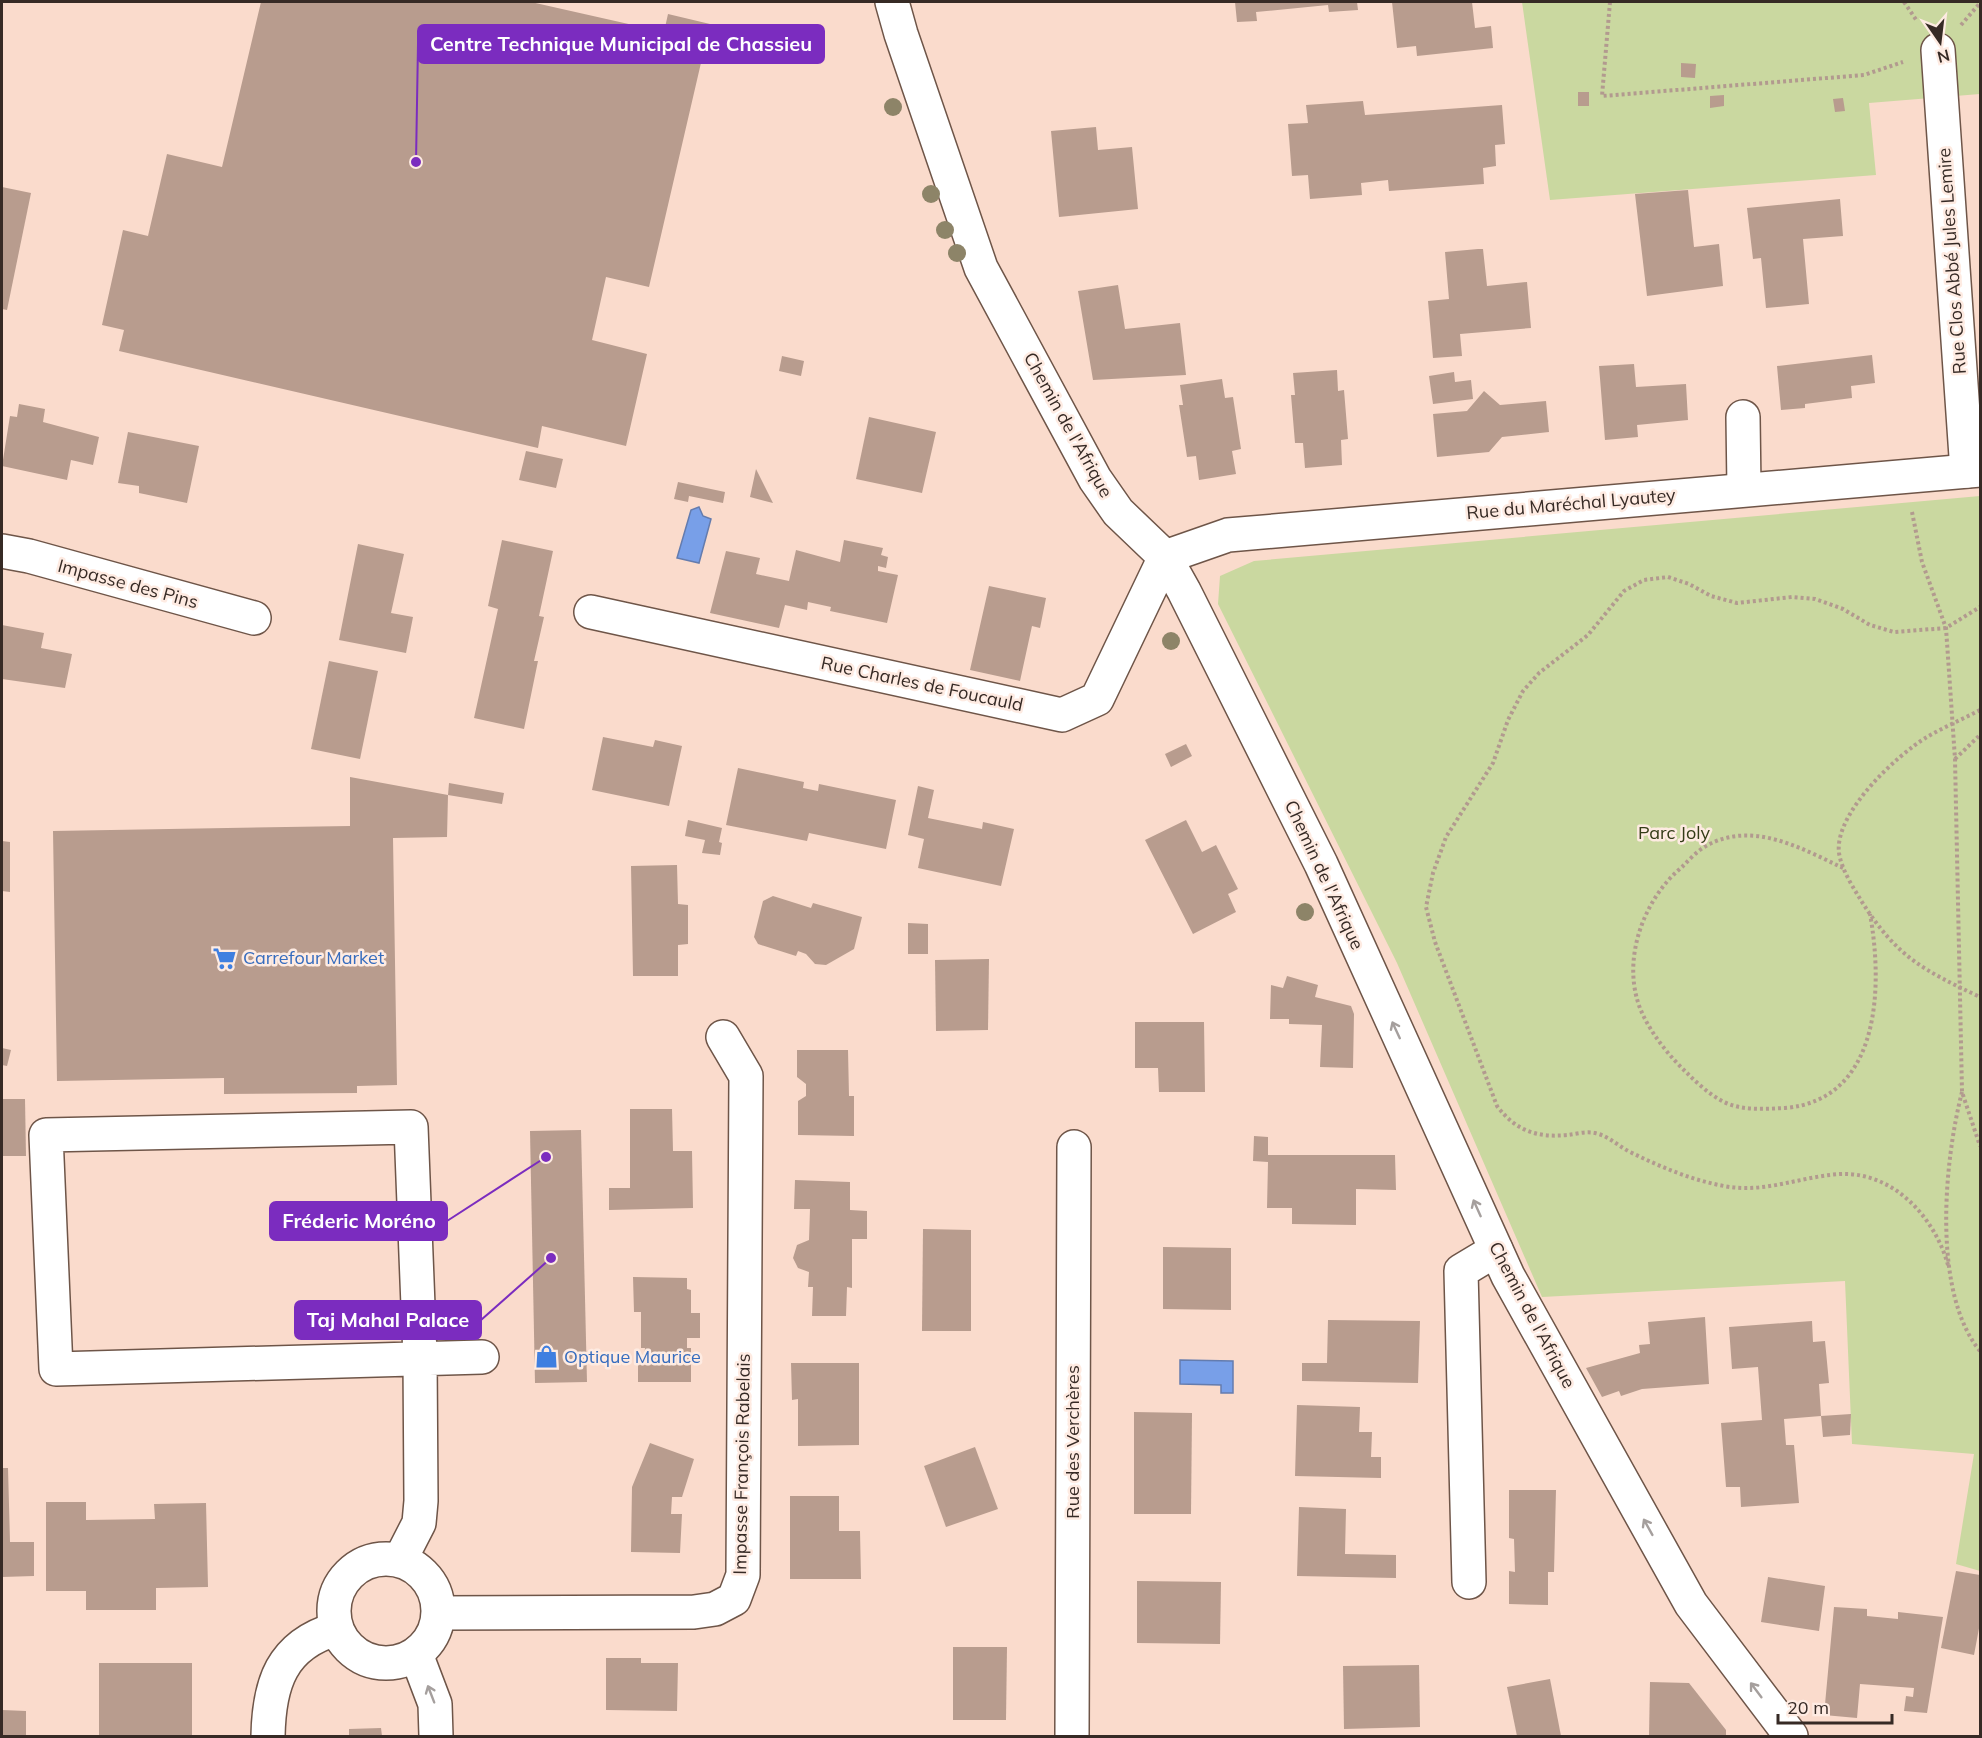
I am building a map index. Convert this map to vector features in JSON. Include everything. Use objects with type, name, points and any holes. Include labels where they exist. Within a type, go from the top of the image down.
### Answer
[{"type":"street","name":"Chemin de l'Afrique","points":[[892,2],[981,267],[1095,479],[1118,512],[1165,557],[1321,864],[1508,1276],[1691,1604],[1791,1737]]},
{"type":"street","name":"Rue Clos Abbé Jules Lemire","points":[[1938,50],[1974,470]]},
{"type":"street","points":[[1743,417],[1744,489]]},
{"type":"street","name":"Rue du Maréchal Lyautey","points":[[1165,557],[1228,535],[1974,470]]},
{"type":"street","name":"Impasse des Pins","points":[[2,552],[40,559],[254,618]]},
{"type":"street","name":"Rue Charles de Foucauld","points":[[591,612],[1062,715],[1097,699],[1165,557]]},
{"type":"street","name":"Impasse François Rabelais","points":[[439,1613],[694,1612],[715,1608],[734,1599],[743,1575],[746,1076],[723,1037]]},
{"type":"street","points":[[400,1560],[412,1540],[420,1512],[420,1357],[411,1127],[46,1135],[56,1369],[420,1357],[482,1357]]},
{"type":"street","name":"Rue des Verchères","points":[[1072,1737],[1074,1147]]},
{"type":"street","points":[[1469,1582],[1461,1271],[1496,1250]]},
{"type":"street","points":[[384,1558],[400,1560],[416,1568],[428,1580],[436,1595],[439,1613],[430,1640],[416,1654],[394,1663],[380,1664],[365,1659],[343,1642],[336,1629],[334,1604],[342,1581],[353,1570],[367,1562],[384,1558]]},
{"type":"street","points":[[268,1737],[268,1706],[276,1675],[299,1648],[321,1633],[336,1629]]},
{"type":"street","points":[[416,1654],[435,1704],[436,1737]]},
{"type":"path","points":[[1610,2],[1602,96],[1864,75],[1938,50]]},
{"type":"path","points":[[1904,476],[1923,561],[1946,628],[1955,759],[1962,1092],[1955,1121],[1950,1166],[1948,1265]]},
{"type":"path","points":[[1980,607],[1946,628],[1894,632],[1870,625],[1843,609],[1815,599],[1792,597],[1737,603],[1711,596],[1689,584],[1668,578],[1644,580],[1624,591],[1588,634],[1539,674],[1523,691],[1493,763],[1446,837],[1433,873],[1426,907],[1435,942],[1497,1106],[1509,1122],[1530,1133],[1549,1136],[1592,1132],[1607,1136],[1625,1150],[1674,1173],[1726,1186],[1760,1189],[1843,1174],[1859,1176],[1900,1193],[1932,1224],[1942,1244],[1948,1265],[1956,1310],[1980,1351]]},
{"type":"path","points":[[1980,710],[1928,736],[1903,754],[1858,802],[1841,835],[1839,850],[1843,868],[1881,931],[1911,960],[1980,997]]},
{"type":"path","points":[[1955,759],[1980,735]]},
{"type":"path","points":[[1843,868],[1804,849],[1756,835],[1738,834],[1706,846],[1670,877],[1652,899],[1638,940],[1634,961],[1635,987],[1643,1014],[1678,1065],[1723,1102],[1755,1110],[1790,1107],[1816,1101],[1840,1086],[1860,1058],[1871,1026],[1878,984],[1870,914]]},
{"type":"path","points":[[1962,1092],[1980,1146]]},
{"type":"green space","points":[[1522,2],[1980,2],[1980,94],[1869,103],[1876,175],[1550,200]]},
{"type":"green space","name":"Parc Joly","points":[[1980,496],[1980,1571],[1956,1564],[1974,1454],[1852,1444],[1845,1281],[1542,1297],[1397,963],[1218,604],[1220,576],[1254,561]]},
{"type":"water","points":[[699,507],[703,516],[711,519],[699,563],[677,558],[691,510]]},
{"type":"water","points":[[1180,1360],[1233,1361],[1233,1393],[1221,1393],[1221,1385],[1180,1384]]},
{"type":"building","points":[[261,2],[531,2],[664,32],[668,14],[710,24],[649,287],[606,277],[592,340],[647,354],[626,446],[542,426],[538,448],[119,351],[124,330],[102,325],[123,230],[148,236],[167,154],[222,167]]},
{"type":"building","points":[[1235,2],[1357,2],[1358,10],[1329,12],[1328,5],[1256,12],[1257,21],[1237,22]]},
{"type":"building","points":[[1392,2],[1472,2],[1475,28],[1491,26],[1493,48],[1417,56],[1416,46],[1397,48]]},
{"type":"building","points":[[1681,63],[1696,64],[1695,78],[1681,77]]},
{"type":"building","points":[[1578,92],[1589,92],[1589,106],[1578,106]]},
{"type":"building","points":[[1724,95],[1724,106],[1710,108],[1710,96]]},
{"type":"building","points":[[1843,98],[1845,111],[1835,112],[1833,99]]},
{"type":"building","points":[[1363,101],[1365,115],[1502,105],[1505,144],[1495,145],[1496,166],[1483,168],[1484,184],[1389,191],[1388,180],[1361,183],[1362,195],[1310,199],[1308,175],[1292,176],[1288,124],[1308,123],[1306,105]]},
{"type":"building","points":[[1096,127],[1098,150],[1132,147],[1138,209],[1059,217],[1051,131]]},
{"type":"building","points":[[2,187],[31,193],[7,310],[2,309]]},
{"type":"building","points":[[1688,190],[1694,247],[1719,244],[1723,286],[1647,296],[1635,194]]},
{"type":"building","points":[[1840,199],[1843,236],[1803,239],[1809,304],[1766,308],[1761,258],[1753,259],[1747,208]]},
{"type":"building","points":[[1483,249],[1487,286],[1527,282],[1531,328],[1460,334],[1462,356],[1433,358],[1428,301],[1449,299],[1445,252]]},
{"type":"building","points":[[1118,285],[1125,329],[1180,323],[1186,375],[1093,380],[1078,291]]},
{"type":"building","points":[[1872,355],[1875,383],[1851,386],[1852,398],[1805,404],[1805,408],[1781,410],[1777,366]]},
{"type":"building","points":[[782,356],[804,361],[801,376],[779,371]]},
{"type":"building","points":[[1634,364],[1636,387],[1686,384],[1688,420],[1637,425],[1638,437],[1605,440],[1599,366]]},
{"type":"building","points":[[1337,370],[1338,391],[1344,390],[1348,439],[1341,440],[1342,465],[1305,468],[1303,443],[1295,443],[1291,395],[1295,395],[1293,373]]},
{"type":"building","points":[[1454,372],[1455,382],[1471,380],[1473,399],[1433,404],[1429,376]]},
{"type":"building","points":[[1222,379],[1225,398],[1233,397],[1241,449],[1232,451],[1236,474],[1199,480],[1196,456],[1187,457],[1179,405],[1183,405],[1180,385]]},
{"type":"building","points":[[1484,391],[1500,405],[1546,401],[1549,432],[1502,437],[1489,452],[1437,457],[1433,414],[1467,411]]},
{"type":"building","points":[[19,404],[45,409],[43,422],[99,437],[93,465],[71,460],[67,480],[2,466],[10,416],[17,417]]},
{"type":"building","points":[[869,417],[936,432],[922,493],[856,479]]},
{"type":"building","points":[[128,432],[199,446],[187,503],[139,493],[139,486],[118,483]]},
{"type":"building","points":[[526,451],[563,459],[556,488],[519,480]]},
{"type":"building","points":[[756,469],[773,503],[750,497]]},
{"type":"building","points":[[678,482],[725,492],[723,503],[689,496],[688,502],[674,499]]},
{"type":"building","points":[[502,540],[553,551],[539,616],[544,617],[534,661],[538,661],[524,729],[474,718],[498,609],[488,606]]},
{"type":"building","points":[[844,540],[883,548],[881,555],[888,557],[886,568],[878,566],[878,571],[898,575],[887,623],[830,611],[831,607],[808,602],[807,610],[785,605],[779,628],[710,613],[726,551],[760,558],[756,574],[789,581],[796,550],[840,562]]},
{"type":"building","points":[[358,544],[404,554],[391,613],[413,617],[406,653],[339,640]]},
{"type":"building","points":[[989,586],[1046,598],[1040,628],[1032,626],[1020,681],[970,670]]},
{"type":"building","points":[[2,625],[44,633],[41,648],[72,654],[65,688],[2,679]]},
{"type":"building","points":[[329,661],[378,671],[360,759],[311,749]]},
{"type":"building","points":[[603,737],[653,747],[655,740],[682,746],[669,806],[592,790]]},
{"type":"building","points":[[1186,744],[1192,756],[1171,767],[1165,754]]},
{"type":"building","points":[[738,768],[804,782],[803,788],[818,791],[819,784],[896,800],[886,849],[809,833],[807,841],[726,825]]},
{"type":"building","name":"Carrefour Market","points":[[350,777],[448,795],[447,837],[393,838],[397,1085],[357,1086],[357,1093],[224,1094],[224,1078],[57,1081],[53,831],[350,826]]},
{"type":"building","points":[[449,783],[504,793],[502,804],[448,795]]},
{"type":"building","points":[[918,786],[934,790],[928,818],[982,829],[983,822],[1014,829],[1001,886],[918,868],[924,839],[908,835]]},
{"type":"building","points":[[688,820],[722,828],[719,842],[722,843],[720,855],[702,853],[705,840],[685,836]]},
{"type":"building","points":[[1186,820],[1202,852],[1216,845],[1238,889],[1228,894],[1236,912],[1193,934],[1145,840]]},
{"type":"building","points":[[2,841],[10,842],[10,892],[2,891]]},
{"type":"building","points":[[677,865],[678,904],[688,905],[688,944],[678,945],[678,976],[633,976],[631,866]]},
{"type":"building","points":[[773,896],[811,908],[813,903],[862,917],[854,949],[826,965],[815,964],[806,954],[798,951],[796,956],[758,944],[754,937],[763,901]]},
{"type":"building","points":[[908,923],[928,924],[928,954],[908,954]]},
{"type":"building","points":[[989,959],[988,1030],[936,1031],[935,960]]},
{"type":"building","points":[[1287,976],[1318,985],[1315,997],[1351,1006],[1354,1014],[1353,1068],[1320,1067],[1322,1025],[1289,1024],[1289,1019],[1270,1019],[1271,985],[1283,988]]},
{"type":"building","points":[[1135,1022],[1204,1022],[1205,1092],[1159,1092],[1158,1068],[1135,1068]]},
{"type":"building","points":[[2,1048],[11,1050],[7,1066],[2,1065]]},
{"type":"building","points":[[797,1050],[848,1050],[849,1096],[854,1096],[854,1136],[798,1135],[798,1101],[806,1096],[806,1084],[797,1077]]},
{"type":"building","points":[[2,1099],[25,1099],[26,1156],[2,1156]]},
{"type":"building","points":[[630,1109],[672,1109],[673,1151],[692,1151],[693,1208],[609,1210],[609,1188],[630,1188]]},
{"type":"building","points":[[581,1130],[587,1382],[535,1383],[530,1131]]},
{"type":"building","points":[[1254,1136],[1268,1137],[1268,1155],[1395,1155],[1396,1190],[1356,1189],[1356,1225],[1292,1224],[1292,1208],[1267,1208],[1268,1162],[1253,1161]]},
{"type":"building","points":[[795,1180],[850,1182],[850,1210],[867,1211],[867,1239],[852,1239],[852,1288],[847,1287],[846,1316],[812,1316],[813,1287],[808,1287],[809,1272],[798,1268],[793,1258],[797,1245],[809,1240],[810,1209],[794,1209]]},
{"type":"building","points":[[923,1229],[971,1230],[971,1331],[922,1331]]},
{"type":"building","points":[[1163,1247],[1231,1248],[1231,1310],[1163,1309]]},
{"type":"building","points":[[633,1277],[687,1278],[687,1289],[691,1290],[691,1313],[700,1313],[700,1338],[687,1338],[687,1348],[691,1348],[691,1382],[638,1382],[638,1362],[644,1361],[645,1348],[641,1348],[641,1312],[634,1312]]},
{"type":"building","points":[[1705,1317],[1709,1384],[1642,1389],[1621,1396],[1619,1391],[1602,1397],[1586,1368],[1640,1353],[1639,1345],[1650,1344],[1648,1322]]},
{"type":"building","points":[[1328,1320],[1420,1321],[1418,1383],[1302,1381],[1302,1363],[1327,1363]]},
{"type":"building","points":[[1812,1321],[1813,1342],[1825,1341],[1829,1383],[1819,1384],[1821,1416],[1784,1419],[1786,1445],[1794,1445],[1799,1503],[1741,1507],[1740,1487],[1726,1487],[1721,1423],[1762,1420],[1758,1367],[1732,1369],[1729,1327]]},
{"type":"building","points":[[791,1363],[859,1363],[859,1445],[798,1446],[798,1399],[792,1400]]},
{"type":"building","points":[[1297,1405],[1360,1407],[1359,1432],[1372,1432],[1371,1457],[1381,1457],[1381,1478],[1295,1476]]},
{"type":"building","points":[[1134,1412],[1192,1413],[1191,1514],[1134,1514]]},
{"type":"building","points":[[1851,1414],[1850,1435],[1823,1437],[1821,1416]]},
{"type":"building","points":[[650,1443],[694,1459],[682,1497],[672,1497],[671,1514],[682,1514],[680,1553],[631,1552],[632,1487]]},
{"type":"building","points":[[975,1447],[998,1509],[946,1527],[924,1466]]},
{"type":"building","points":[[2,1468],[8,1468],[10,1542],[34,1542],[34,1576],[2,1577]]},
{"type":"building","points":[[1509,1490],[1556,1490],[1554,1572],[1548,1572],[1548,1605],[1509,1604],[1509,1571],[1515,1572],[1514,1539],[1509,1538]]},
{"type":"building","points":[[790,1496],[839,1496],[839,1531],[860,1531],[861,1579],[790,1579]]},
{"type":"building","points":[[46,1502],[86,1502],[86,1520],[155,1519],[154,1504],[206,1503],[208,1587],[156,1588],[156,1610],[86,1610],[86,1591],[46,1591]]},
{"type":"building","points":[[1299,1507],[1346,1509],[1345,1554],[1396,1555],[1396,1578],[1297,1576]]},
{"type":"building","points":[[1956,1571],[1980,1575],[1980,1623],[1974,1655],[1941,1648]]},
{"type":"building","points":[[1768,1577],[1825,1586],[1819,1631],[1761,1622]]},
{"type":"building","points":[[1137,1581],[1221,1582],[1220,1644],[1137,1643]]},
{"type":"building","points":[[1834,1607],[1867,1609],[1867,1616],[1898,1619],[1898,1612],[1943,1617],[1927,1713],[1904,1711],[1906,1696],[1913,1697],[1914,1688],[1860,1684],[1857,1718],[1824,1715]]},
{"type":"building","points":[[953,1647],[1007,1647],[1006,1720],[953,1720]]},
{"type":"building","points":[[606,1658],[641,1658],[641,1663],[678,1663],[677,1711],[606,1710]]},
{"type":"building","points":[[99,1663],[192,1663],[192,1736],[99,1736]]},
{"type":"building","points":[[1419,1665],[1420,1727],[1344,1729],[1343,1666]]},
{"type":"building","points":[[1550,1679],[1561,1736],[1517,1736],[1507,1687]]},
{"type":"building","points":[[1650,1682],[1689,1683],[1726,1730],[1726,1736],[1649,1736]]},
{"type":"building","points":[[2,1710],[26,1711],[26,1736],[2,1736]]},
{"type":"building","points":[[381,1728],[382,1736],[349,1736],[349,1729]]},
{"type":"place","name":"Centre Technique Municipal de Chassieu","points":[[416,162]]},
{"type":"place","name":"Carrefour Market","points":[[225,958]]},
{"type":"place","name":"Fréderic Moréno","points":[[546,1157]]},
{"type":"place","name":"Taj Mahal Palace","points":[[551,1258]]},
{"type":"place","name":"Optique Maurice","points":[[546,1357]]}]
